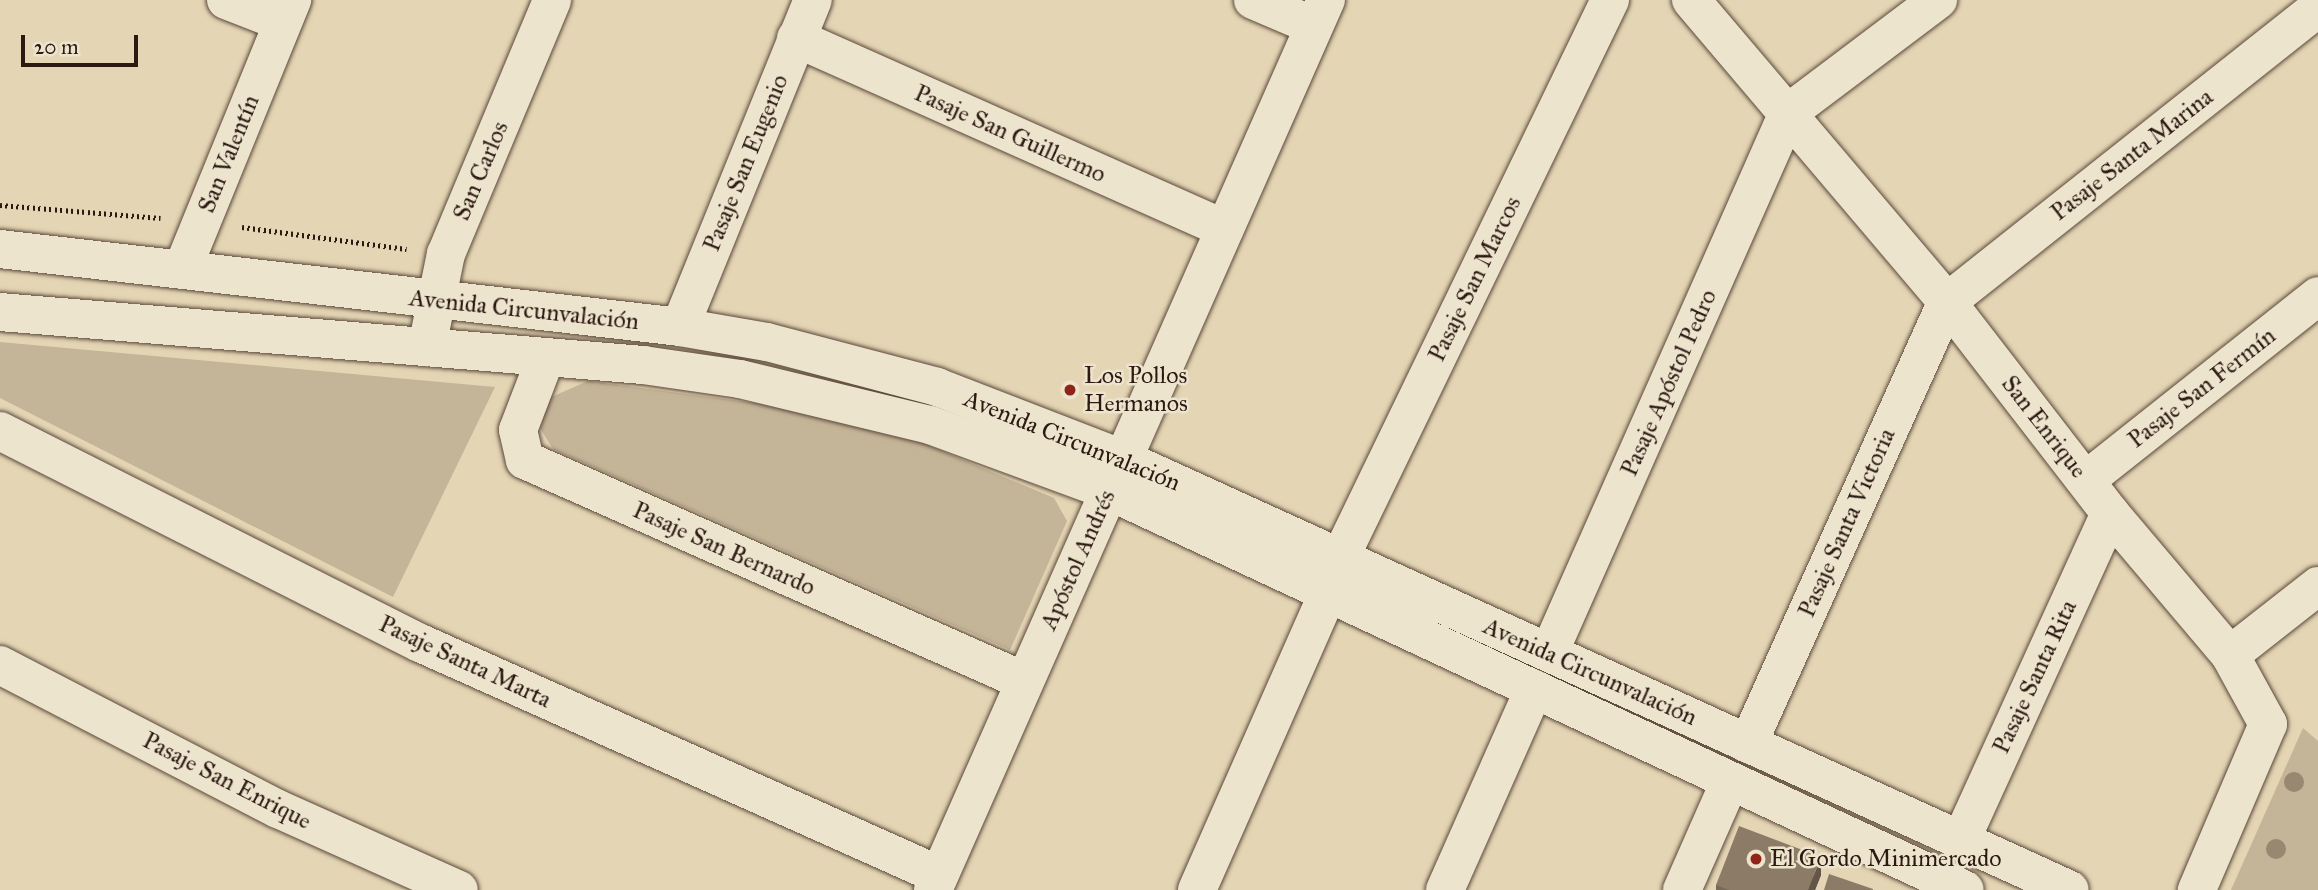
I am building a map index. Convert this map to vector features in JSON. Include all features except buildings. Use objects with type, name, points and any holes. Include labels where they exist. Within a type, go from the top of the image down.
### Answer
[{"type":"street","points":[[226,0],[287,11]]},
{"type":"street","name":"San Carlos","points":[[427,347],[433,300],[446,254],[552,0]]},
{"type":"street","name":"Pasaje San Eugenio","points":[[680,327],[813,0]]},
{"type":"street","points":[[1253,0],[1320,13]]},
{"type":"street","name":"Pasaje San Marcos","points":[[1197,890],[1334,576],[1610,0]]},
{"type":"street","name":"San Enrique","points":[[1691,0],[1947,302],[2110,513],[2230,655],[2268,724],[2197,890]]},
{"type":"street","points":[[1788,113],[1938,0]]},
{"type":"street","name":"Pasaje Santa Marina","points":[[1947,302],[2318,8]]},
{"type":"street","name":"San Valentín","points":[[182,270],[287,11]]},
{"type":"street","name":"Apóstol Andrés","points":[[936,882],[1320,13]]},
{"type":"street","name":"Pasaje San Guillermo","points":[[796,38],[1224,229]]},
{"type":"street","name":"Pasaje Apóstol Pedro","points":[[1549,653],[1788,113]]},
{"type":"street","name":"Avenida Circunvalación","points":[[0,249],[680,327],[767,342],[937,387],[1116,475],[1334,576],[1534,689],[1948,886]]},
{"type":"street","name":"Pasaje San Fermín","points":[[2085,480],[2318,296]]},
{"type":"street","name":"Pasaje Santa Victoria","points":[[1748,744],[1947,302]]},
{"type":"street","name":"Avenida Circunvalación","points":[[0,312],[546,357],[726,377],[836,399],[1000,448],[1116,475]]},
{"type":"street","name":"Pasaje San Bernardo","points":[[546,357],[518,430],[525,460],[1024,681]]},
{"type":"street","name":"Pasaje Santa Marta","points":[[0,431],[420,643],[936,882]]},
{"type":"street","name":"Pasaje Santa Rita","points":[[1961,841],[2110,513]]},
{"type":"street","name":"Avenida Circunvalación","points":[[1334,576],[1549,653],[2070,890]]},
{"type":"street","points":[[2230,655],[2318,586]]},
{"type":"street","name":"Pasaje San Enrique","points":[[0,665],[278,809],[459,890]]},
{"type":"street","points":[[1445,890],[1534,689]]},
{"type":"street","points":[[1682,890],[1730,780]]},
{"type":"shaded area","points":[[0,342],[495,387],[393,597],[0,398]]},
{"type":"shaded area","points":[[588,381],[777,406],[892,430],[1054,498],[1067,521],[1010,650],[553,449],[540,428],[549,398]]},
{"type":"shaded area","points":[[2303,728],[2318,741],[2318,890],[2231,890]]},
{"type":"place","name":"Los Pollos Hermanos","points":[[1070,390]]},
{"type":"place","name":"El Gordo Minimercado","points":[[1756,859]]}]
